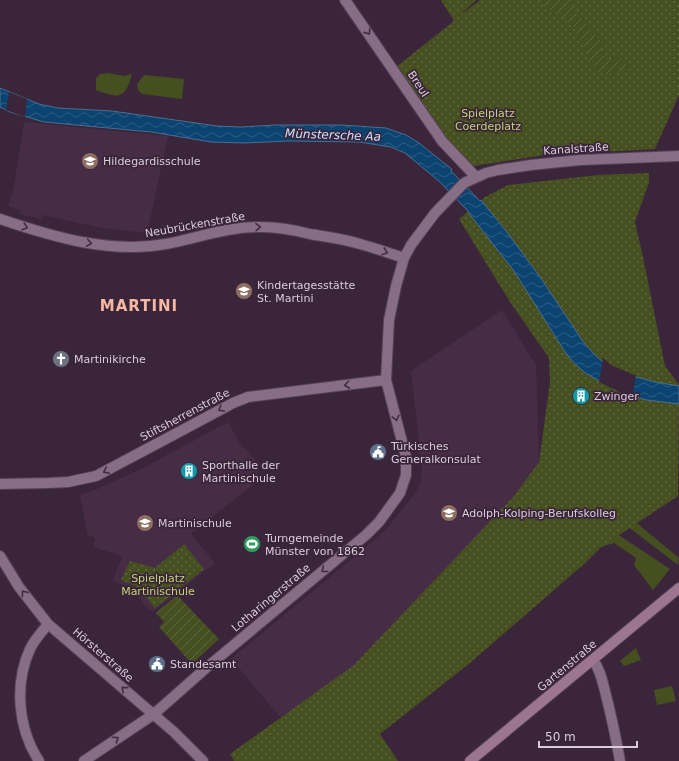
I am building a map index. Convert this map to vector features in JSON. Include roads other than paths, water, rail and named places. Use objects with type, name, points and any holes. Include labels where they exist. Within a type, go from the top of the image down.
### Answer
[{"type":"street","name":"Breul","points":[[345,0],[392,66],[442,141],[476,177]]},
{"type":"street","name":"Kanalstraße","points":[[476,177],[498,170],[531,165],[632,157],[679,156]]},
{"type":"street","points":[[404,258],[411,244],[423,227],[451,195],[464,183],[476,177]]},
{"type":"street","name":"Neubrückenstraße","points":[[0,218],[31,229],[68,239],[100,245],[132,248],[167,244],[239,228],[269,227],[288,229],[360,243],[404,258]]},
{"type":"street","name":"Lotharingerstraße","points":[[84,761],[154,714],[255,627],[366,535],[379,522],[400,493],[406,475],[406,457],[386,380],[389,320],[404,258]]},
{"type":"street","name":"Stiftsherrenstraße","points":[[0,484],[61,482],[96,476],[232,403],[248,397],[386,380]]},
{"type":"street","name":"Hörsterstraße","points":[[0,556],[19,586],[48,624],[154,714],[203,761]]},
{"type":"street","name":"Gartenstraße","points":[[470,761],[679,588]]},
{"type":"street","points":[[38,761],[33,753],[25,730],[20,696],[25,663],[31,647],[48,624]]},
{"type":"street","points":[[593,660],[598,667],[609,705],[620,761]]},
{"type":"water","name":"Münstersche Aa","points":[[0,88],[39,104],[58,108],[112,111],[217,126],[342,125],[386,128],[406,135],[419,143],[452,169],[451,171],[480,201],[481,200],[540,277],[584,343],[602,362],[636,378],[679,386],[679,404],[647,400],[632,396],[588,375],[576,365],[567,355],[514,271],[468,211],[440,182],[405,153],[391,147],[359,142],[211,142],[151,132],[44,122],[10,112],[0,107]]},
{"type":"place","name":"Hildegardisschule","points":[[90,161]]},
{"type":"place","name":"Kindertagesstätte St. Martini","points":[[244,291]]},
{"type":"place","name":"Martinikirche","points":[[61,359]]},
{"type":"place","name":"Zwinger","points":[[581,396]]},
{"type":"place","name":"Türkisches Generalkonsulat","points":[[378,452]]},
{"type":"place","name":"Sporthalle der Martinischule","points":[[189,471]]},
{"type":"place","name":"Adolph-Kolping-Berufskolleg","points":[[449,513]]},
{"type":"place","name":"Martinischule","points":[[145,523]]},
{"type":"place","name":"Turngemeinde Münster von 1862","points":[[252,544]]},
{"type":"place","name":"Standesamt","points":[[157,664]]},
{"type":"district","name":"MARTINI","points":[[139,306]]},
{"type":"park label","name":"Spielplatz Coerdeplatz","points":[[488,119]]},
{"type":"park label","name":"Spielplatz Martinischule","points":[[158,584]]}]
